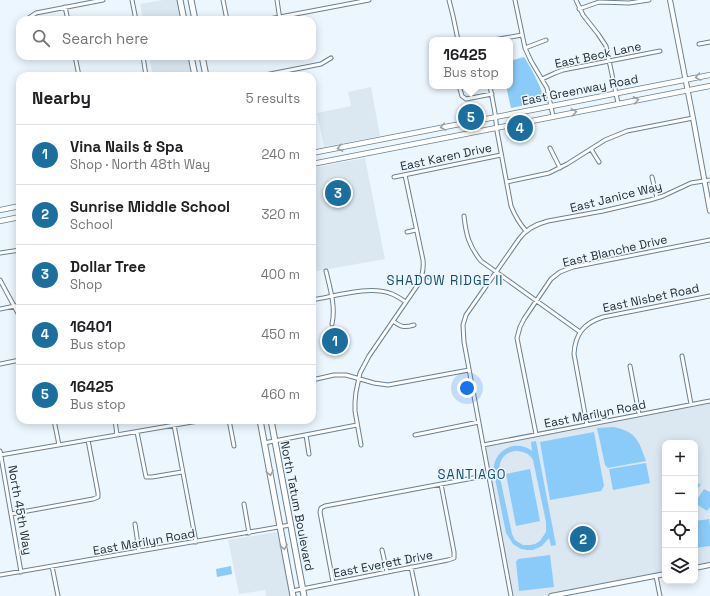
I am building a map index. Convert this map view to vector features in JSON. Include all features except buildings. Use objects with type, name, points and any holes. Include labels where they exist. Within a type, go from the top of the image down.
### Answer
[{"type":"main road","points":[[180,0],[183,16]]},
{"type":"main road","points":[[191,0],[194,16]]},
{"type":"main road","points":[[192,60],[194,72]]},
{"type":"main road","points":[[203,60],[205,72]]},
{"type":"main road","name":"East Greenway Road","points":[[316,152],[710,75]]},
{"type":"main road","name":"East Greenway Road","points":[[316,163],[710,86]]},
{"type":"main road","points":[[0,210],[16,207]]},
{"type":"main road","points":[[0,221],[16,218]]},
{"type":"main road","name":"North Tatum Boulevard","points":[[261,424],[292,593]]},
{"type":"main road","name":"North Tatum Boulevard","points":[[272,424],[304,596]]},
{"type":"street","points":[[32,16],[36,13],[103,0]]},
{"type":"street","points":[[132,0],[135,16]]},
{"type":"street","points":[[223,0],[226,16]]},
{"type":"street","points":[[277,0],[280,16]]},
{"type":"street","points":[[288,16],[341,3],[369,0]]},
{"type":"street","points":[[449,0],[454,16],[458,37]]},
{"type":"street","points":[[515,0],[525,48],[547,88],[553,116]]},
{"type":"street","points":[[576,0],[586,20],[603,40],[606,46],[618,103]]},
{"type":"street","points":[[580,9],[599,2],[629,4],[648,0]]},
{"type":"street","points":[[670,0],[710,211]]},
{"type":"street","points":[[65,7],[67,16]]},
{"type":"street","points":[[511,37],[522,35]]},
{"type":"street","points":[[525,48],[546,40]]},
{"type":"street","points":[[699,44],[710,42]]},
{"type":"street","name":"East Beck Lane","points":[[542,79],[555,72],[563,70],[660,51]]},
{"type":"street","points":[[280,72],[321,64],[330,58]]},
{"type":"street","points":[[76,60],[78,72]]},
{"type":"street","points":[[144,60],[145,72]]},
{"type":"street","points":[[460,89],[462,96],[466,99],[492,94]]},
{"type":"street","points":[[491,89],[496,127],[511,206],[514,216],[526,231],[466,315],[463,325],[464,342],[511,596]]},
{"type":"street","points":[[507,182],[544,174],[560,168],[605,140],[627,131],[693,118]]},
{"type":"street","points":[[550,148],[560,168]]},
{"type":"street","points":[[591,149],[599,162]]},
{"type":"street","name":"East Karen Drive","points":[[394,177],[501,155]]},
{"type":"street","points":[[361,445],[355,402],[360,373],[369,356],[417,286],[422,275],[423,265],[405,175]]},
{"type":"street","points":[[652,177],[657,198]]},
{"type":"street","name":"East Janice Way","points":[[526,231],[540,223],[657,198],[691,183],[710,180]]},
{"type":"street","points":[[464,216],[469,244],[481,261],[580,332],[576,342],[574,354],[587,424]]},
{"type":"street","points":[[407,232],[416,230]]},
{"type":"street","name":"East Blanche Drive","points":[[536,434],[517,338],[520,327],[527,314],[551,279],[556,274],[573,267],[710,240]]},
{"type":"street","points":[[0,253],[16,251]]},
{"type":"street","points":[[326,271],[334,318],[332,324]]},
{"type":"street","points":[[422,275],[433,278]]},
{"type":"street","points":[[0,280],[16,310]]},
{"type":"street","points":[[316,299],[359,291],[375,290],[392,294],[406,302]]},
{"type":"street","name":"East Nisbet Road","points":[[580,332],[589,323],[603,317],[710,296]]},
{"type":"street","points":[[0,310],[14,306]]},
{"type":"street","points":[[393,321],[403,327],[414,325]]},
{"type":"street","points":[[682,356],[691,404]]},
{"type":"street","points":[[0,364],[16,361]]},
{"type":"street","points":[[630,366],[639,414]]},
{"type":"street","points":[[316,379],[334,375],[346,375],[374,383],[388,385],[469,370]]},
{"type":"street","name":"East Marilyn Road","points":[[483,445],[710,401]]},
{"type":"street","points":[[415,435],[479,422]]},
{"type":"street","points":[[55,424],[59,445]]},
{"type":"street","points":[[116,424],[117,435]]},
{"type":"street","points":[[0,455],[180,424]]},
{"type":"street","points":[[230,424],[234,446]]},
{"type":"street","points":[[174,425],[196,542]]},
{"type":"street","points":[[264,443],[357,425]]},
{"type":"street","points":[[137,432],[146,477],[182,472]]},
{"type":"street","points":[[306,435],[309,454]]},
{"type":"street","points":[[11,514],[98,498],[88,440]]},
{"type":"street","name":"North 45th Way","points":[[0,451],[22,572]]},
{"type":"street","points":[[334,582],[320,512],[321,508],[489,475]]},
{"type":"street","name":"East Everett Drive","points":[[292,593],[302,589],[334,582],[454,558],[441,484]]},
{"type":"street","points":[[244,504],[249,532]]},
{"type":"street","points":[[135,524],[139,552]]},
{"type":"street","name":"East Marilyn Road","points":[[0,575],[290,525]]},
{"type":"street","points":[[382,550],[386,572]]},
{"type":"street","points":[[698,567],[710,565]]},
{"type":"street","points":[[52,566],[58,596]]},
{"type":"street","points":[[411,567],[417,596]]},
{"type":"street","points":[[550,596],[662,575]]},
{"type":"street","points":[[656,576],[660,596]]},
{"type":"shaded area","points":[[163,0],[177,0],[180,16],[142,16],[140,4]]},
{"type":"shaded area","points":[[524,57],[536,78],[545,101],[511,108],[507,89],[513,89],[513,60]]},
{"type":"shaded area","points":[[150,60],[189,60],[190,72],[152,72]]},
{"type":"shaded area","points":[[371,87],[380,136],[324,147],[317,113],[351,106],[348,92]]},
{"type":"shaded area","points":[[365,158],[385,259],[316,271],[316,167]]},
{"type":"shaded area","points":[[710,401],[710,565],[698,567],[698,440],[662,440],[662,575],[551,596],[511,596],[483,445]]},
{"type":"shaded area","points":[[613,427],[627,431],[636,438],[646,461],[608,468],[605,465],[597,428]]},
{"type":"shaded area","points":[[594,432],[604,486],[601,491],[550,500],[540,442]]},
{"type":"shaded area","points":[[536,441],[556,545],[551,546],[549,538],[542,546],[533,550],[527,550],[521,549],[513,544],[506,533],[494,473],[494,465],[496,458],[500,453],[512,446],[525,447],[532,451],[531,442]],"holes":[[[515,451],[528,454],[533,460],[546,522],[546,532],[540,541],[530,545],[523,545],[518,542],[512,534],[499,473],[502,458]]]},
{"type":"shaded area","points":[[646,463],[650,483],[613,490],[609,469]]},
{"type":"shaded area","points":[[530,469],[540,521],[516,526],[506,474]]},
{"type":"shaded area","points":[[704,489],[710,492],[710,507],[707,511],[698,505],[698,498]]},
{"type":"shaded area","points":[[709,519],[710,546],[698,548],[698,521]]},
{"type":"shaded area","points":[[276,532],[278,533],[290,596],[266,596],[265,590],[239,594],[228,540]]},
{"type":"shaded area","points":[[550,555],[554,587],[519,591],[516,562],[518,559]]},
{"type":"shaded area","points":[[231,566],[232,574],[217,577],[216,569]]},
{"type":"place","name":"16425","points":[[471,117]]},
{"type":"place","name":"16401","points":[[520,128]]},
{"type":"place","name":"Dollar Tree","points":[[338,193]]},
{"type":"place","name":"Vina Nails & Spa","points":[[335,341]]},
{"type":"place","name":"Sunrise Middle School","points":[[583,539]]},
{"type":"district","name":"SHADOW RIDGE II","points":[[445,280]]},
{"type":"district","name":"SANTIAGO","points":[[472,474]]}]
